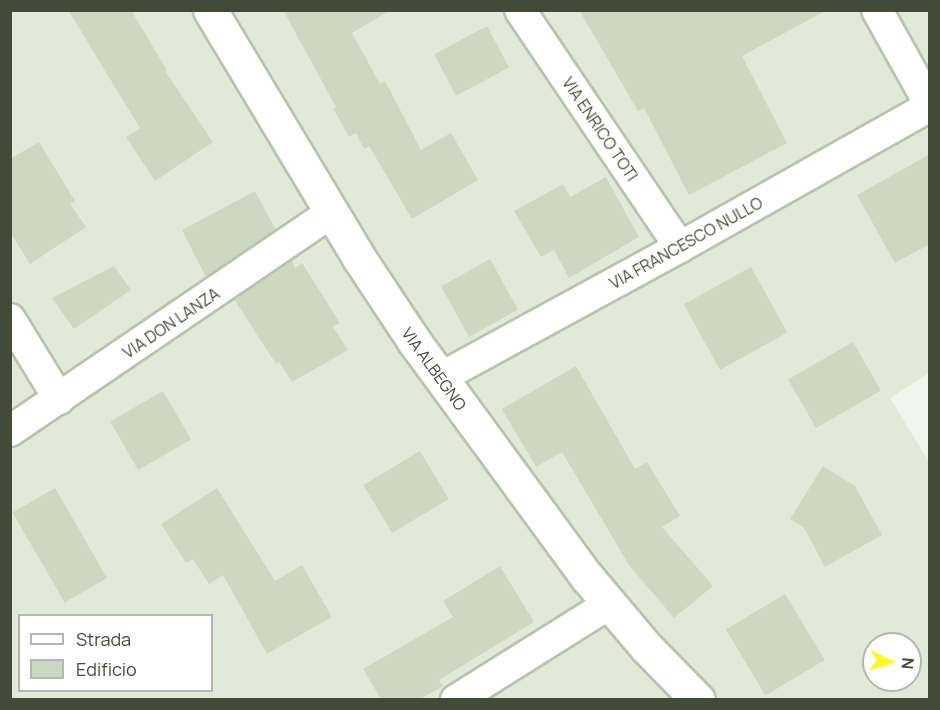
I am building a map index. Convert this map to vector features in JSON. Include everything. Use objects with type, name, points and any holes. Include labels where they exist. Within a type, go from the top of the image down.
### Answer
[{"type":"street","name":"VIA ALBEGNO","points":[[210,10],[331,213],[387,302],[440,378],[550,529],[609,604],[698,699]]},
{"type":"street","name":"VIA ENRICO TOTI","points":[[520,10],[680,247]]},
{"type":"street","points":[[877,10],[930,105]]},
{"type":"street","name":"VIA FRANCESCO NULLO","points":[[440,378],[680,247],[930,105]]},
{"type":"street","name":"VIA DON LANZA","points":[[10,431],[331,213]]},
{"type":"street","points":[[10,319],[59,399]]},
{"type":"street","points":[[456,699],[609,604]]},
{"type":"shaded area","points":[[10,11],[929,11],[929,373],[890,398],[929,462],[929,699],[11,699]]},
{"type":"building","points":[[68,10],[131,10],[167,70],[165,71],[213,142],[155,181],[126,137],[140,128]]},
{"type":"building","points":[[283,10],[391,10],[352,33],[380,84],[385,81],[421,150],[451,133],[478,180],[412,219],[369,146],[364,149],[356,133],[349,137],[333,108],[336,107]]},
{"type":"building","points":[[579,10],[827,10],[742,56],[787,143],[689,195],[644,108],[638,111]]},
{"type":"building","points":[[487,26],[509,67],[456,96],[434,54]]},
{"type":"building","points":[[39,142],[75,201],[70,204],[86,227],[30,264],[10,232],[10,159]]},
{"type":"building","points":[[930,154],[930,244],[895,263],[857,195]]},
{"type":"building","points":[[606,177],[639,237],[569,278],[554,250],[541,257],[514,211],[563,184],[570,197]]},
{"type":"building","points":[[255,191],[276,230],[206,277],[182,230]]},
{"type":"building","points":[[490,259],[518,310],[469,337],[441,286]]},
{"type":"building","points":[[292,261],[295,268],[302,263],[340,323],[333,327],[348,350],[292,382],[279,362],[276,364],[234,299]]},
{"type":"building","points":[[114,266],[131,290],[74,329],[52,298]]},
{"type":"building","points":[[751,267],[787,333],[720,370],[684,304]]},
{"type":"building","points":[[853,342],[881,390],[816,428],[788,380]]},
{"type":"building","points":[[576,366],[635,469],[647,462],[680,516],[662,527],[713,586],[674,618],[629,565],[562,452],[536,467],[502,409]]},
{"type":"building","points":[[163,391],[191,439],[138,470],[110,422]]},
{"type":"building","points":[[420,451],[449,499],[392,533],[363,485]]},
{"type":"building","points":[[823,466],[855,486],[882,535],[825,567],[804,528],[790,519]]},
{"type":"building","points":[[55,488],[107,578],[65,603],[13,512]]},
{"type":"building","points":[[217,488],[275,581],[302,565],[332,617],[267,654],[223,575],[209,584],[193,559],[186,563],[161,524]]},
{"type":"building","points":[[500,566],[534,622],[439,680],[443,686],[420,699],[381,699],[363,669],[453,617],[443,601]]},
{"type":"building","points":[[785,594],[825,660],[766,696],[726,630]]}]
